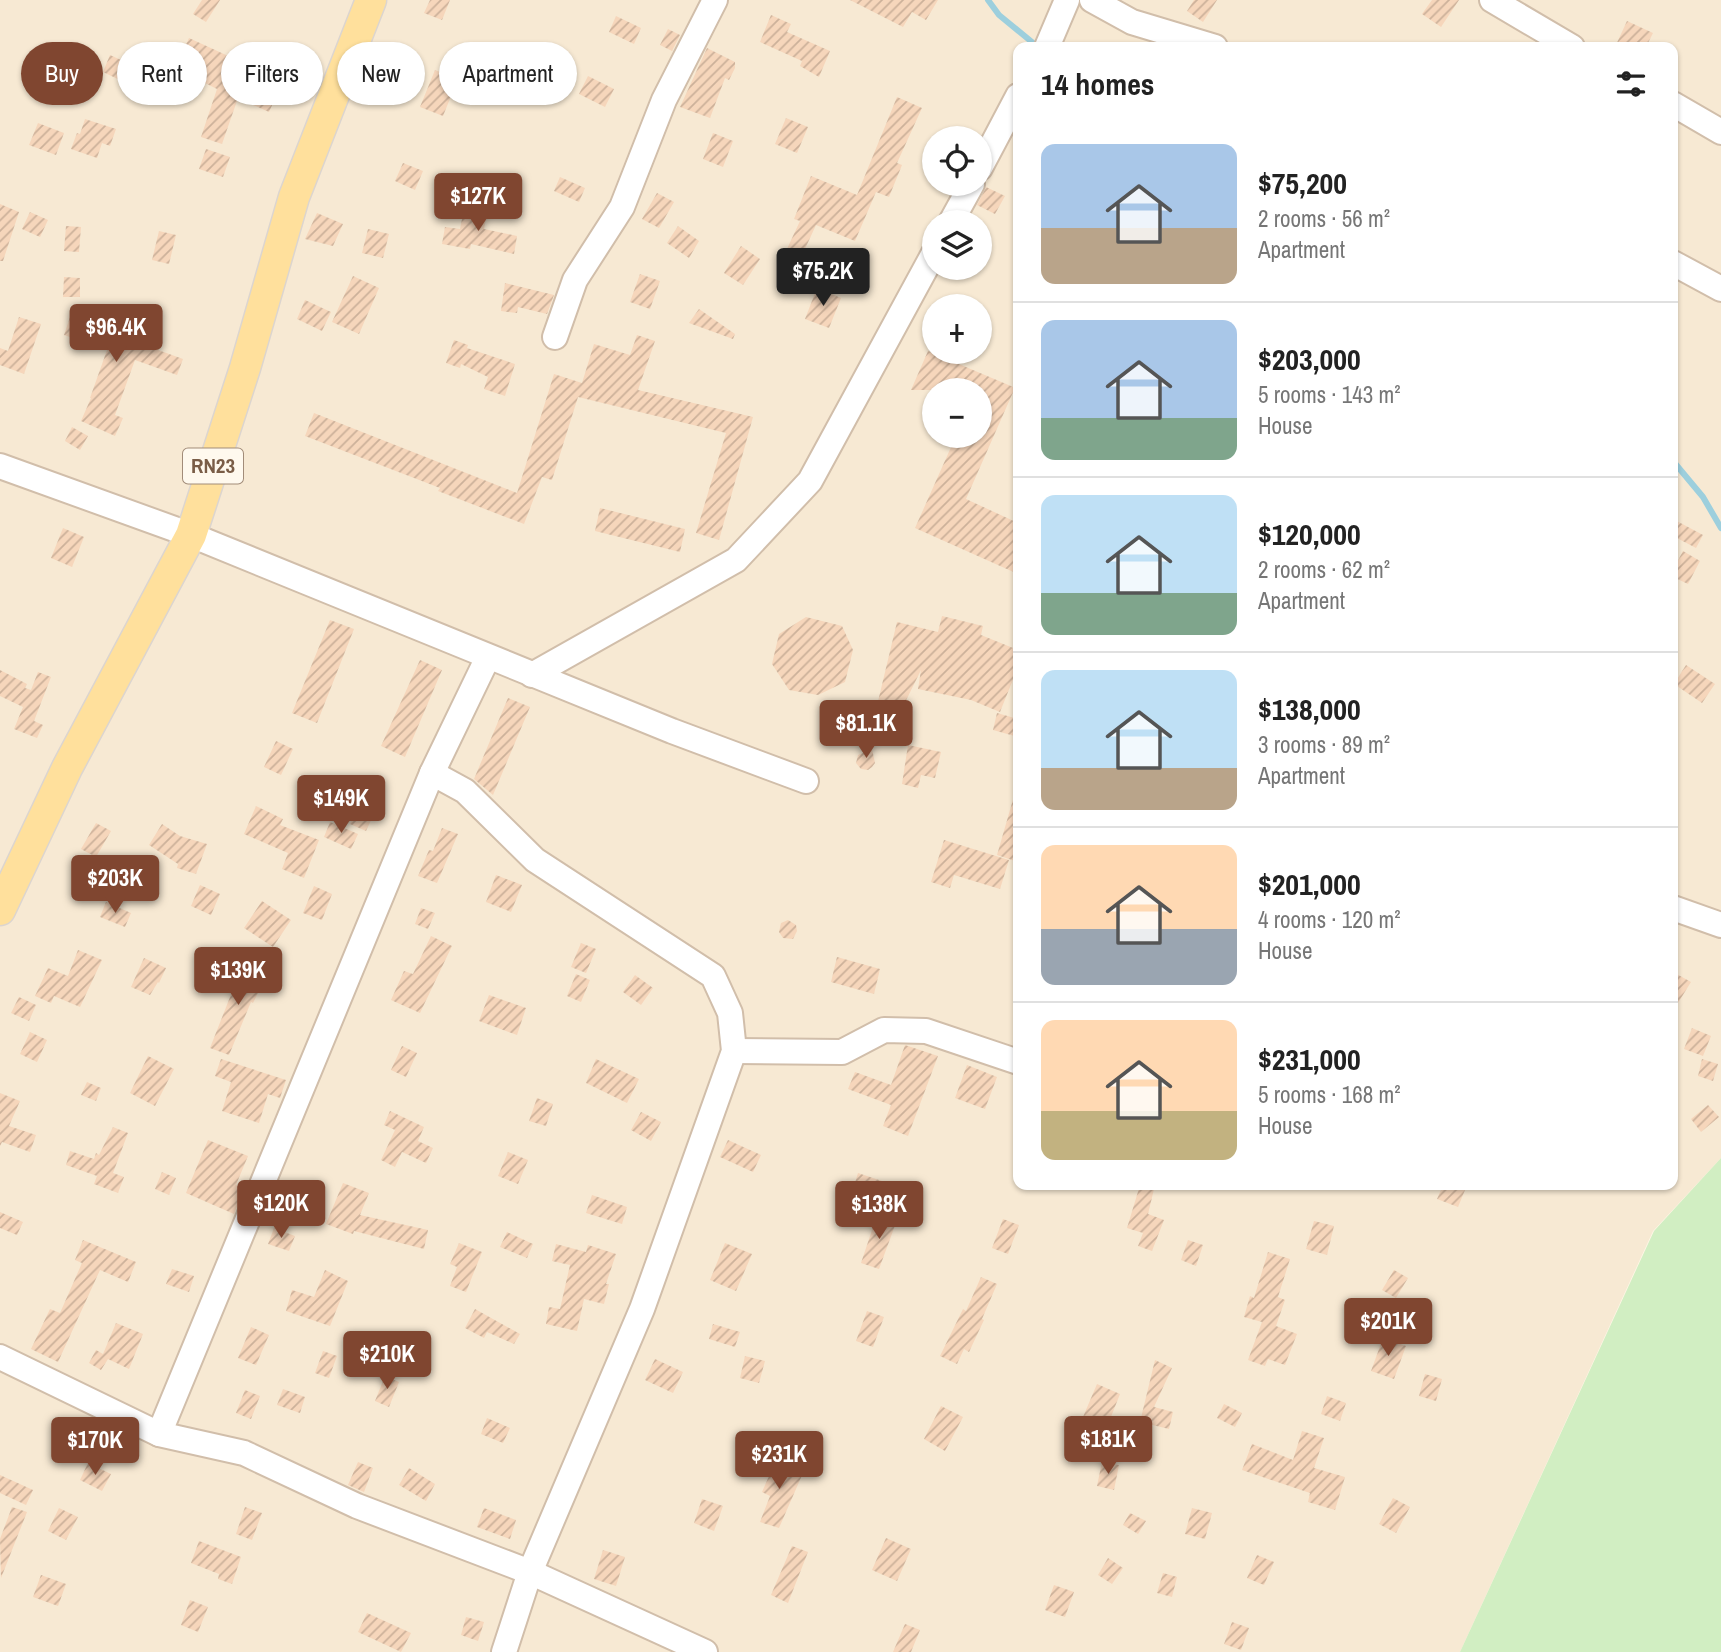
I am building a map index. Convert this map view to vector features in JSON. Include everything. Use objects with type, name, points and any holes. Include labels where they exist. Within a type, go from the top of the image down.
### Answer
[{"type":"main road","name":"RN23","points":[[0,910],[67,768],[191,535],[295,198],[371,0]]},
{"type":"street","points":[[555,337],[575,280],[622,207],[664,100],[715,0]]},
{"type":"street","points":[[1049,42],[1068,0]]},
{"type":"street","points":[[1092,0],[1132,22],[1198,42]]},
{"type":"street","points":[[1492,0],[1563,42]]},
{"type":"street","points":[[992,145],[1013,105]]},
{"type":"street","points":[[1678,107],[1721,132]]},
{"type":"street","points":[[1678,266],[1721,289]]},
{"type":"street","points":[[532,675],[736,560],[810,481],[922,275]]},
{"type":"street","points":[[0,466],[191,535],[532,675],[806,781]]},
{"type":"street","points":[[159,1434],[432,773],[488,657]]},
{"type":"street","points":[[432,773],[465,791],[535,860],[713,976],[730,1013],[734,1051],[642,1309],[530,1572],[503,1652]]},
{"type":"street","points":[[1678,910],[1721,925]]},
{"type":"street","points":[[734,1051],[842,1052],[884,1030],[926,1031],[1013,1060]]},
{"type":"street","points":[[0,1357],[159,1434],[244,1453],[357,1506],[530,1572],[705,1652]]},
{"type":"shaded area","points":[[0,0],[1721,0],[1721,1158],[1653,1231],[1460,1652],[0,1652]]},
{"type":"green space","points":[[1721,1158],[1721,1652],[1460,1652],[1654,1231]]},
{"type":"building","points":[[202,0],[220,0],[206,22],[193,14]]},
{"type":"building","points":[[430,0],[450,0],[442,20],[424,13]]},
{"type":"building","points":[[850,0],[938,0],[926,20],[912,12],[903,27]]},
{"type":"building","points":[[1194,0],[1217,0],[1203,22],[1187,11]]},
{"type":"building","points":[[1432,0],[1459,0],[1441,27],[1422,14]]},
{"type":"building","points":[[771,15],[791,24],[787,32],[830,51],[819,77],[800,66],[802,61],[760,42]]},
{"type":"building","points":[[616,16],[641,28],[634,44],[609,32]]},
{"type":"building","points":[[1627,21],[1653,33],[1648,42],[1617,42]]},
{"type":"building","points":[[668,29],[680,35],[672,51],[660,45]]},
{"type":"building","points":[[207,46],[221,53],[221,105],[236,105],[222,144],[201,137],[217,89],[207,84]]},
{"type":"building","points":[[707,48],[735,62],[729,80],[725,78],[710,118],[680,107]]},
{"type":"building","points":[[110,55],[117,58],[117,79],[103,72]]},
{"type":"building","points":[[435,70],[439,72],[439,105],[447,105],[443,116],[420,107],[425,105],[425,95]]},
{"type":"building","points":[[588,76],[614,89],[605,107],[579,94]]},
{"type":"building","points":[[897,97],[922,108],[897,163],[902,165],[889,197],[876,192],[855,241],[816,225],[794,273],[779,266],[800,221],[794,219],[811,176],[857,195]]},
{"type":"building","points":[[254,105],[272,105],[269,112]]},
{"type":"building","points":[[786,118],[808,127],[797,153],[775,144]]},
{"type":"building","points":[[85,119],[116,129],[110,146],[102,143],[97,158],[71,149]]},
{"type":"building","points":[[38,123],[64,133],[56,155],[29,145]]},
{"type":"building","points":[[713,133],[733,141],[723,167],[703,159]]},
{"type":"building","points":[[206,149],[230,157],[223,177],[199,169]]},
{"type":"building","points":[[403,163],[423,171],[415,190],[395,181]]},
{"type":"building","points":[[560,177],[585,188],[579,202],[554,191]]},
{"type":"building","points":[[992,190],[1005,196],[995,214],[992,210],[977,205],[982,196],[992,196]]},
{"type":"building","points":[[657,193],[674,202],[659,228],[642,219]]},
{"type":"building","points":[[0,204],[19,212],[3,261],[0,261]]},
{"type":"building","points":[[465,204],[488,208],[484,229],[517,236],[514,254],[471,244],[470,249],[442,244],[445,227],[460,229]]},
{"type":"building","points":[[30,212],[48,220],[40,237],[22,229]]},
{"type":"building","points":[[317,213],[343,224],[333,246],[305,239]]},
{"type":"building","points":[[66,226],[81,227],[79,252],[64,251]]},
{"type":"building","points":[[678,226],[699,241],[689,258],[667,243]]},
{"type":"building","points":[[368,229],[389,234],[383,258],[362,253]]},
{"type":"building","points":[[159,231],[176,235],[169,264],[152,260]]},
{"type":"building","points":[[741,246],[760,259],[743,285],[724,273]]},
{"type":"building","points":[[640,274],[660,281],[650,309],[630,302]]},
{"type":"building","points":[[353,276],[379,288],[359,334],[332,322]]},
{"type":"building","points":[[64,277],[80,278],[80,297],[63,297]]},
{"type":"building","points":[[505,283],[554,295],[547,314],[518,307],[517,313],[501,311]]},
{"type":"building","points":[[817,288],[841,298],[829,328],[805,319]]},
{"type":"building","points":[[305,300],[331,312],[322,331],[297,319]]},
{"type":"building","points":[[130,308],[146,314],[136,342],[183,359],[177,375],[135,360],[115,415],[123,418],[115,436],[81,421],[107,350],[64,335],[72,311],[123,329]]},
{"type":"building","points":[[699,309],[735,334],[733,339],[689,323]]},
{"type":"building","points":[[19,317],[41,324],[24,374],[0,365],[0,348],[8,351]]},
{"type":"building","points":[[637,335],[655,341],[638,390],[753,417],[719,540],[696,533],[726,433],[578,397],[552,480],[542,477],[524,524],[305,436],[314,413],[517,493],[554,374],[582,383],[594,344],[630,355]]},
{"type":"building","points":[[454,340],[468,345],[467,348],[515,364],[505,396],[484,389],[488,377],[461,364],[460,368],[446,363]]},
{"type":"building","points":[[922,364],[959,364],[992,378],[922,378],[922,390],[911,390]]},
{"type":"building","points":[[992,378],[1013,387],[992,440]]},
{"type":"building","points":[[72,427],[88,436],[80,450],[65,441]]},
{"type":"building","points":[[951,448],[988,448],[966,499],[1013,521],[1013,572],[915,528]]},
{"type":"building","points":[[600,508],[685,529],[680,552],[595,531]]},
{"type":"building","points":[[1678,522],[1703,535],[1696,548],[1678,539]]},
{"type":"building","points":[[63,528],[84,537],[72,567],[51,558]]},
{"type":"building","points":[[1683,551],[1700,561],[1688,584],[1678,579],[1678,560]]},
{"type":"building","points":[[942,616],[983,626],[981,635],[1013,648],[1013,680],[1000,712],[971,700],[918,689],[921,670],[885,743],[869,739],[897,622],[938,632]]},
{"type":"building","points":[[806,617],[842,626],[853,650],[845,682],[818,695],[789,690],[772,664],[779,634]]},
{"type":"building","points":[[330,620],[354,629],[317,723],[292,713]]},
{"type":"building","points":[[420,660],[442,670],[405,757],[381,746]]},
{"type":"building","points":[[1686,665],[1715,684],[1702,703],[1678,687],[1678,678]]},
{"type":"building","points":[[0,670],[27,684],[25,688],[31,690],[38,672],[51,677],[34,721],[43,725],[37,738],[14,729],[23,707],[0,696]]},
{"type":"building","points":[[508,698],[530,707],[493,795],[474,779]]},
{"type":"building","points":[[997,713],[1013,718],[1013,736],[993,730]]},
{"type":"building","points":[[276,741],[293,749],[281,775],[264,767]]},
{"type":"building","points":[[908,745],[941,752],[935,778],[921,775],[918,788],[902,784]]},
{"type":"building","points":[[872,749],[875,763],[868,770],[861,769],[856,763],[858,755]]},
{"type":"building","points":[[363,795],[379,803],[366,831],[350,824]]},
{"type":"building","points":[[1013,799],[1013,860],[997,855]]},
{"type":"building","points":[[256,806],[283,819],[280,825],[319,840],[304,878],[282,869],[288,853],[244,834]]},
{"type":"building","points":[[330,822],[358,834],[351,849],[324,837]]},
{"type":"building","points":[[96,823],[111,831],[96,857],[81,849]]},
{"type":"building","points":[[162,824],[180,836],[207,844],[196,874],[177,868],[178,864],[149,845]]},
{"type":"building","points":[[442,828],[458,834],[437,883],[418,876],[429,850],[433,851]]},
{"type":"building","points":[[944,840],[1009,860],[1000,889],[954,875],[950,888],[931,882]]},
{"type":"building","points":[[496,875],[522,885],[511,912],[486,902]]},
{"type":"building","points":[[200,885],[220,894],[211,915],[191,906]]},
{"type":"building","points":[[314,886],[332,894],[322,920],[303,913]]},
{"type":"building","points":[[262,901],[291,920],[273,947],[244,928]]},
{"type":"building","points":[[106,902],[131,913],[125,927],[100,917]]},
{"type":"building","points":[[421,908],[435,913],[428,929],[415,924]]},
{"type":"building","points":[[788,920],[796,925],[797,931],[793,939],[783,938],[779,932],[781,923]]},
{"type":"building","points":[[431,936],[452,946],[420,1013],[391,1000],[404,971],[413,974]]},
{"type":"building","points":[[581,943],[596,949],[586,973],[571,967]]},
{"type":"building","points":[[78,950],[102,960],[80,1007],[54,996],[51,1003],[35,996],[48,968],[68,976]]},
{"type":"building","points":[[837,957],[880,969],[874,994],[831,982]]},
{"type":"building","points":[[144,958],[166,968],[150,995],[131,987]]},
{"type":"building","points":[[245,962],[268,973],[253,1003],[251,1002],[229,1055],[210,1048],[232,992],[230,991]]},
{"type":"building","points":[[576,974],[590,980],[581,1002],[567,996]]},
{"type":"building","points":[[635,975],[653,988],[641,1005],[623,992]]},
{"type":"building","points":[[1678,975],[1691,982],[1678,1003]]},
{"type":"building","points":[[489,995],[526,1008],[517,1035],[479,1021]]},
{"type":"building","points":[[19,997],[36,1005],[29,1021],[11,1013]]},
{"type":"building","points":[[1692,1028],[1711,1036],[1703,1056],[1684,1049]]},
{"type":"building","points":[[30,1032],[47,1040],[37,1062],[20,1054]]},
{"type":"building","points":[[905,1045],[938,1056],[908,1136],[883,1126],[891,1105],[848,1089],[855,1072],[891,1085]]},
{"type":"building","points":[[402,1046],[417,1053],[406,1077],[391,1070]]},
{"type":"building","points":[[148,1056],[174,1069],[155,1106],[130,1093]]},
{"type":"building","points":[[221,1059],[286,1080],[280,1098],[268,1094],[259,1123],[222,1111],[231,1082],[215,1076]]},
{"type":"building","points":[[596,1059],[639,1079],[627,1103],[586,1083]]},
{"type":"building","points":[[1702,1059],[1718,1064],[1713,1081],[1698,1076]]},
{"type":"building","points":[[967,1065],[997,1077],[985,1109],[955,1098]]},
{"type":"building","points":[[87,1082],[101,1088],[96,1101],[81,1095]]},
{"type":"building","points":[[0,1093],[20,1101],[9,1126],[36,1135],[30,1152],[2,1142],[0,1146]]},
{"type":"building","points":[[537,1098],[553,1104],[546,1126],[529,1121]]},
{"type":"building","points":[[1708,1105],[1719,1117],[1701,1132],[1691,1119]]},
{"type":"building","points":[[390,1111],[424,1127],[418,1141],[433,1148],[426,1163],[402,1152],[395,1167],[381,1160],[395,1130],[384,1125]]},
{"type":"building","points":[[641,1112],[661,1122],[651,1141],[631,1130]]},
{"type":"building","points":[[113,1127],[128,1133],[113,1173],[124,1177],[118,1193],[94,1184],[97,1176],[66,1165],[70,1151],[94,1159],[96,1153],[99,1155]]},
{"type":"building","points":[[208,1140],[248,1156],[236,1185],[244,1189],[234,1214],[186,1193]]},
{"type":"building","points":[[728,1140],[761,1155],[753,1172],[720,1157]]},
{"type":"building","points":[[508,1152],[528,1160],[518,1184],[498,1176]]},
{"type":"building","points":[[162,1172],[176,1178],[169,1195],[155,1189]]},
{"type":"building","points":[[858,1173],[882,1181],[877,1196],[853,1189]]},
{"type":"building","points":[[343,1183],[369,1193],[360,1215],[428,1230],[424,1249],[354,1231],[353,1234],[326,1224]]},
{"type":"building","points":[[1138,1190],[1154,1190],[1148,1214],[1164,1220],[1152,1251],[1138,1246],[1143,1233],[1127,1228]]},
{"type":"building","points":[[1441,1190],[1465,1190],[1458,1207],[1437,1199]]},
{"type":"building","points":[[592,1195],[627,1207],[622,1224],[586,1213]]},
{"type":"building","points":[[0,1212],[23,1222],[17,1235],[0,1228]]},
{"type":"building","points":[[878,1212],[897,1220],[879,1269],[861,1263]]},
{"type":"building","points":[[1003,1219],[1019,1225],[1008,1254],[992,1248]]},
{"type":"building","points":[[1314,1221],[1334,1226],[1327,1255],[1306,1249]]},
{"type":"building","points":[[274,1228],[295,1236],[289,1251],[268,1244]]},
{"type":"building","points":[[507,1232],[533,1244],[527,1258],[500,1247]]},
{"type":"building","points":[[83,1240],[136,1262],[128,1282],[100,1270],[58,1362],[31,1349],[50,1309],[60,1313],[82,1263],[75,1260]]},
{"type":"building","points":[[1188,1240],[1203,1245],[1196,1266],[1181,1260]]},
{"type":"building","points":[[459,1243],[482,1252],[466,1292],[450,1286],[457,1267],[450,1264]]},
{"type":"building","points":[[725,1243],[752,1254],[736,1291],[710,1280]]},
{"type":"building","points":[[556,1244],[586,1252],[588,1245],[616,1254],[606,1284],[609,1284],[604,1304],[584,1299],[577,1331],[546,1324],[549,1307],[560,1309],[570,1265],[552,1261]]},
{"type":"building","points":[[1268,1252],[1290,1259],[1278,1297],[1285,1300],[1276,1326],[1297,1334],[1285,1365],[1268,1359],[1265,1366],[1248,1360],[1262,1322],[1244,1317],[1250,1296],[1254,1298]]},
{"type":"building","points":[[172,1269],[194,1276],[189,1292],[166,1284]]},
{"type":"building","points":[[325,1270],[348,1281],[330,1326],[286,1311],[292,1290],[314,1297]]},
{"type":"building","points":[[1394,1270],[1408,1278],[1396,1298],[1382,1290]]},
{"type":"building","points":[[981,1277],[997,1284],[969,1352],[964,1349],[957,1364],[940,1356],[963,1309],[966,1311]]},
{"type":"building","points":[[475,1309],[520,1334],[514,1344],[487,1332],[484,1338],[465,1328]]},
{"type":"building","points":[[867,1311],[884,1317],[873,1347],[856,1341]]},
{"type":"building","points":[[116,1323],[143,1334],[129,1369],[108,1359],[101,1370],[89,1363],[96,1350],[103,1354]]},
{"type":"building","points":[[713,1324],[740,1332],[735,1347],[709,1339]]},
{"type":"building","points":[[251,1327],[269,1335],[256,1365],[238,1358]]},
{"type":"building","points":[[1383,1338],[1406,1346],[1394,1379],[1371,1371]]},
{"type":"building","points":[[323,1351],[337,1356],[329,1378],[315,1373]]},
{"type":"building","points":[[745,1356],[765,1361],[759,1383],[740,1378]]},
{"type":"building","points":[[655,1359],[683,1372],[673,1393],[645,1380]]},
{"type":"building","points":[[1155,1360],[1172,1368],[1154,1407],[1173,1412],[1169,1429],[1140,1422]]},
{"type":"building","points":[[1425,1374],[1442,1379],[1436,1401],[1419,1396]]},
{"type":"building","points":[[385,1376],[399,1382],[389,1407],[375,1401]]},
{"type":"building","points":[[1097,1384],[1120,1394],[1107,1427],[1083,1417]]},
{"type":"building","points":[[283,1389],[305,1397],[300,1413],[277,1405]]},
{"type":"building","points":[[245,1390],[260,1396],[251,1419],[236,1413]]},
{"type":"building","points":[[1327,1396],[1346,1403],[1340,1421],[1321,1414]]},
{"type":"building","points":[[1224,1404],[1242,1413],[1235,1427],[1217,1418]]},
{"type":"building","points":[[941,1406],[963,1417],[945,1451],[924,1439]]},
{"type":"building","points":[[487,1418],[510,1428],[503,1443],[481,1434]]},
{"type":"building","points":[[1302,1431],[1324,1438],[1314,1468],[1345,1477],[1335,1510],[1308,1502],[1310,1493],[1242,1470],[1252,1444],[1293,1460]]},
{"type":"building","points":[[770,1457],[803,1473],[779,1528],[760,1522],[770,1496],[762,1492],[769,1476],[763,1473]]},
{"type":"building","points":[[358,1462],[373,1468],[364,1492],[348,1485]]},
{"type":"building","points":[[1102,1462],[1119,1465],[1114,1490],[1097,1486]]},
{"type":"building","points":[[88,1463],[111,1474],[102,1491],[80,1480]]},
{"type":"building","points":[[409,1468],[435,1484],[426,1501],[399,1485]]},
{"type":"building","points":[[0,1475],[33,1490],[26,1505],[0,1493]]},
{"type":"building","points":[[1393,1498],[1410,1507],[1396,1533],[1379,1524]]},
{"type":"building","points":[[702,1499],[723,1506],[714,1531],[694,1523]]},
{"type":"building","points":[[12,1507],[27,1512],[1,1578],[0,1539]]},
{"type":"building","points":[[245,1507],[262,1513],[252,1540],[236,1534]]},
{"type":"building","points":[[59,1508],[78,1517],[66,1540],[48,1531]]},
{"type":"building","points":[[484,1508],[516,1520],[510,1539],[477,1527]]},
{"type":"building","points":[[1192,1508],[1212,1513],[1205,1539],[1185,1534]]},
{"type":"building","points":[[1130,1513],[1146,1521],[1138,1534],[1123,1525]]},
{"type":"building","points":[[886,1538],[911,1549],[897,1581],[872,1570]]},
{"type":"building","points":[[199,1541],[241,1557],[232,1584],[218,1579],[219,1574],[191,1563]]},
{"type":"building","points":[[792,1546],[808,1552],[788,1603],[771,1595]]},
{"type":"building","points":[[603,1550],[625,1557],[616,1586],[594,1579]]},
{"type":"building","points":[[1257,1555],[1274,1562],[1264,1585],[1247,1578]]},
{"type":"building","points":[[1108,1558],[1123,1568],[1112,1584],[1098,1575]]},
{"type":"building","points":[[1163,1573],[1177,1577],[1172,1597],[1157,1593]]},
{"type":"building","points":[[41,1575],[66,1584],[58,1606],[33,1597]]},
{"type":"building","points":[[1054,1585],[1074,1592],[1065,1617],[1045,1610]]},
{"type":"building","points":[[190,1600],[208,1607],[198,1632],[181,1625]]},
{"type":"building","points":[[367,1613],[411,1633],[401,1652],[358,1632]]},
{"type":"building","points":[[466,1617],[484,1622],[478,1641],[461,1635]]},
{"type":"building","points":[[1232,1622],[1249,1628],[1241,1650],[1224,1644]]},
{"type":"building","points":[[905,1624],[920,1630],[911,1652],[893,1652]]},
{"type":"waterway","points":[[988,0],[999,15],[1032,42]]},
{"type":"waterway","points":[[1678,467],[1703,497],[1721,528]]}]
